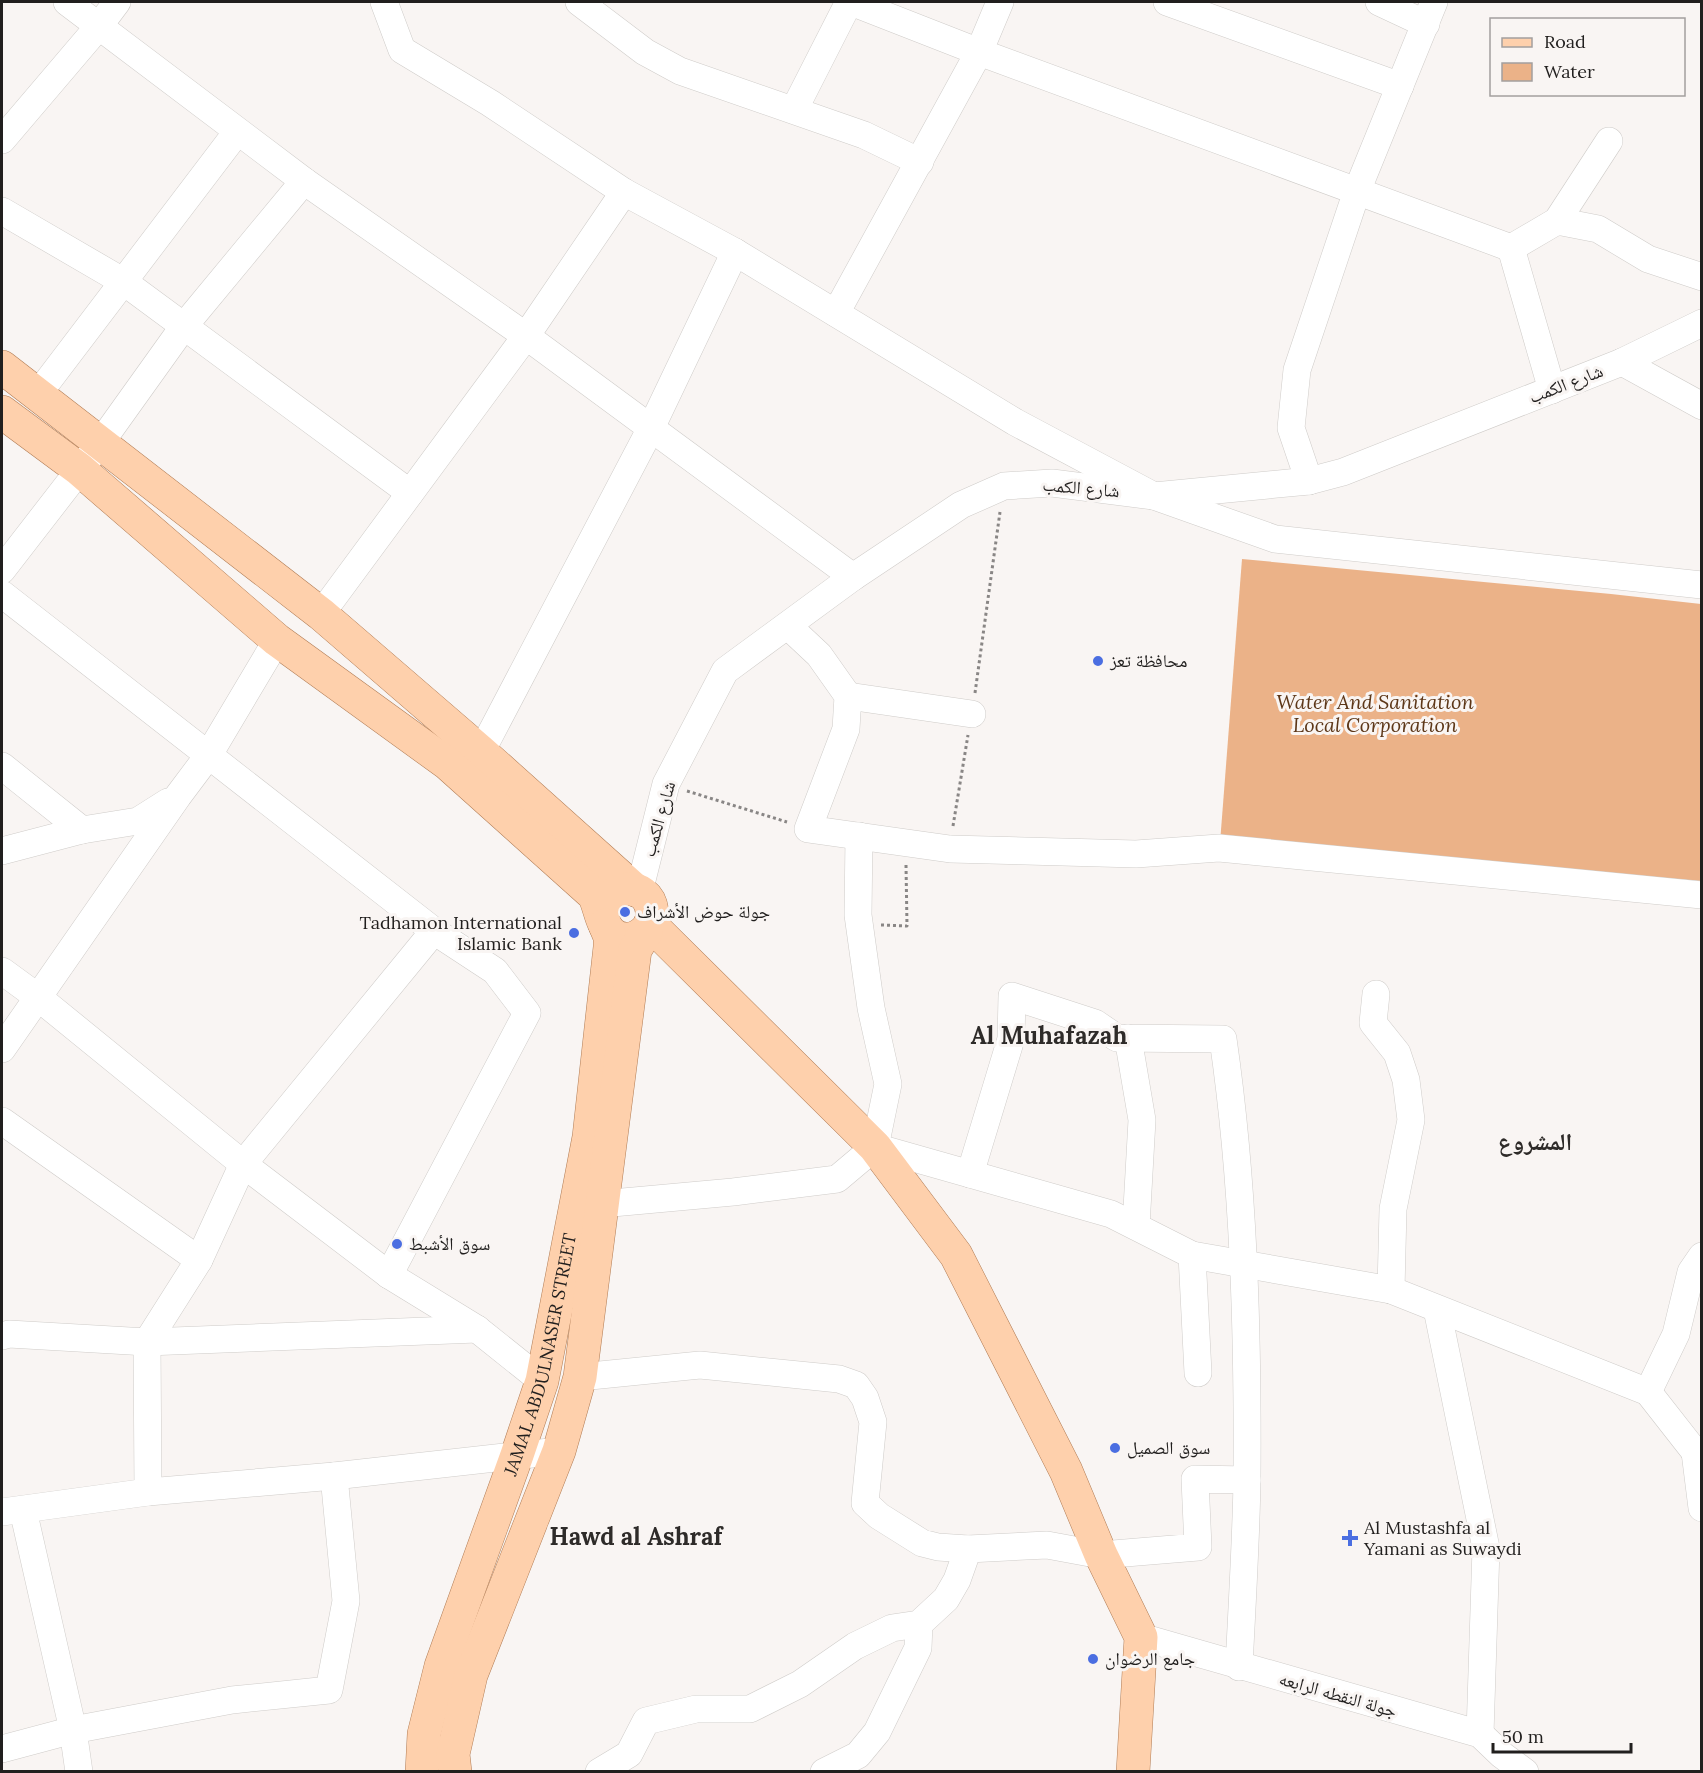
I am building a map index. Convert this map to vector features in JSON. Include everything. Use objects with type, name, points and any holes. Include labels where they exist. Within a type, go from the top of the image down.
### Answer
[{"type":"main road","points":[[2,367],[321,614],[481,752],[648,900],[652,908],[648,928],[639,937],[623,939],[609,932],[594,895],[448,764],[277,640],[79,469],[2,412]]},
{"type":"main road","points":[[604,921],[606,901],[611,895],[626,889],[637,891]]},
{"type":"main road","name":"JAMAL ABDULNASER STREET","points":[[422,1772],[424,1734],[441,1666],[542,1381],[589,1137],[610,947],[610,937],[604,921]]},
{"type":"main road","points":[[648,928],[875,1147],[956,1255],[1066,1471],[1101,1555],[1141,1637],[1133,1772]]},
{"type":"main road","name":"JAMAL ABDULNASER STREET","points":[[455,1772],[453,1754],[471,1675],[559,1451],[580,1377],[635,950],[648,928]]},
{"type":"street","points":[[66,2],[304,182],[526,336],[853,578]]},
{"type":"street","points":[[2,140],[117,2]]},
{"type":"street","points":[[384,2],[402,50],[490,103],[624,192],[735,252],[1015,422],[1154,496],[1275,539],[1701,585]]},
{"type":"street","points":[[579,2],[645,52],[681,71],[864,135],[920,162]]},
{"type":"street","points":[[794,110],[850,2],[979,52],[1511,248]]},
{"type":"street","points":[[836,313],[979,52],[1000,2]]},
{"type":"street","points":[[1167,2],[1400,86]]},
{"type":"street","points":[[1309,481],[1290,428],[1297,370],[1357,191],[1430,13],[1379,2]]},
{"type":"street","points":[[38,394],[237,132]]},
{"type":"street","points":[[1511,248],[1557,221],[1609,141]]},
{"type":"street","points":[[2,570],[101,442],[184,326],[304,182]]},
{"type":"street","points":[[321,614],[526,336],[624,192]]},
{"type":"street","points":[[2,211],[124,282],[410,493]]},
{"type":"street","points":[[1557,221],[1598,230],[1648,260],[1701,277]]},
{"type":"street","points":[[1511,248],[1551,390]]},
{"type":"street","points":[[481,752],[651,428],[735,252]]},
{"type":"street","name":"شارع الكمب","points":[[637,891],[666,784],[724,671],[853,578],[961,505],[1004,486],[1052,483],[1154,496],[1309,481],[1343,472],[1622,362],[1701,323]]},
{"type":"street","points":[[1622,362],[1701,406]]},
{"type":"street","points":[[2,594],[435,931],[495,971],[527,1013],[389,1275]]},
{"type":"street","points":[[788,626],[819,655],[848,696],[846,729],[808,829],[950,849],[1137,854],[1219,848],[1701,895]]},
{"type":"street","points":[[2,1049],[208,756],[277,640]]},
{"type":"street","points":[[848,696],[972,714]]},
{"type":"street","points":[[2,766],[82,830]]},
{"type":"street","points":[[2,851],[82,830],[138,822],[178,796]]},
{"type":"street","points":[[601,1204],[733,1192],[837,1179],[875,1147],[888,1084],[871,1008],[859,924],[859,836]]},
{"type":"street","points":[[148,1492],[147,1342],[199,1260],[243,1164],[435,931]]},
{"type":"street","points":[[2,971],[39,998],[243,1164],[389,1275],[477,1329],[542,1381]]},
{"type":"street","points":[[1376,994],[1373,1023],[1397,1053],[1406,1080],[1411,1120],[1394,1209],[1391,1290]]},
{"type":"street","points":[[970,1174],[1011,1039],[1012,996],[1095,1023],[1117,1038],[1223,1039],[1233,1106],[1244,1265],[1247,1480],[1239,1667]]},
{"type":"street","points":[[1128,1038],[1142,1120],[1136,1226]]},
{"type":"street","points":[[2,1121],[199,1260]]},
{"type":"street","points":[[875,1147],[1111,1214],[1192,1255],[1391,1290],[1648,1392],[1698,1455],[1701,1508]]},
{"type":"street","points":[[1192,1255],[1198,1373]]},
{"type":"street","points":[[1648,1392],[1676,1334],[1691,1272],[1701,1256]]},
{"type":"street","points":[[1437,1309],[1486,1548],[1480,1734]]},
{"type":"street","points":[[2,1336],[9,1334],[147,1342],[477,1329]]},
{"type":"street","points":[[580,1377],[700,1365],[839,1378],[856,1386],[865,1398],[873,1422],[865,1503],[879,1516],[922,1543],[938,1547],[968,1549],[1047,1545],[1101,1555],[1208,1547],[1195,1479],[1247,1480]]},
{"type":"street","points":[[79,1772],[73,1730],[12,1511],[148,1492],[334,1476],[559,1451]]},
{"type":"street","points":[[2,1749],[73,1730],[232,1700],[329,1690],[346,1601],[334,1476]]},
{"type":"street","points":[[599,1772],[629,1754],[646,1721],[696,1709],[750,1709],[800,1684],[855,1646],[892,1628],[920,1624],[946,1599],[957,1580],[968,1549]]},
{"type":"street","points":[[824,1772],[858,1755],[877,1732],[918,1648],[920,1624]]},
{"type":"street","name":"جولة النقطه الرابعه","points":[[1141,1637],[1239,1667],[1480,1734],[1499,1763],[1525,1772]]},
{"type":"path","points":[[950,849],[972,714],[1004,486]]},
{"type":"path","points":[[666,784],[808,829]]},
{"type":"path","points":[[859,924],[907,926],[905,842]]},
{"type":"water","name":"Water And Sanitation Local Corporation","points":[[1242,559],[1701,604],[1701,881],[1220,843]]},
{"type":"place","name":"محافظة تعز","points":[[1098,661]]},
{"type":"place","name":"جولة حوض الأشراف","points":[[625,912]]},
{"type":"place","name":"Tadhamon International Islamic Bank","points":[[574,933]]},
{"type":"place","name":"سوق الأشبط","points":[[397,1244]]},
{"type":"place","name":"سوق الصميل","points":[[1115,1448]]},
{"type":"place","name":"Al Mustashfa al Yamani as Suwaydi","points":[[1350,1538]]},
{"type":"place","name":"جامع الرضوان","points":[[1093,1659]]},
{"type":"district","name":"Al Muhafazah","points":[[1049,1036]]},
{"type":"district","name":"المشروع","points":[[1535,1142]]},
{"type":"district","name":"Hawd al Ashraf","points":[[636,1537]]}]
